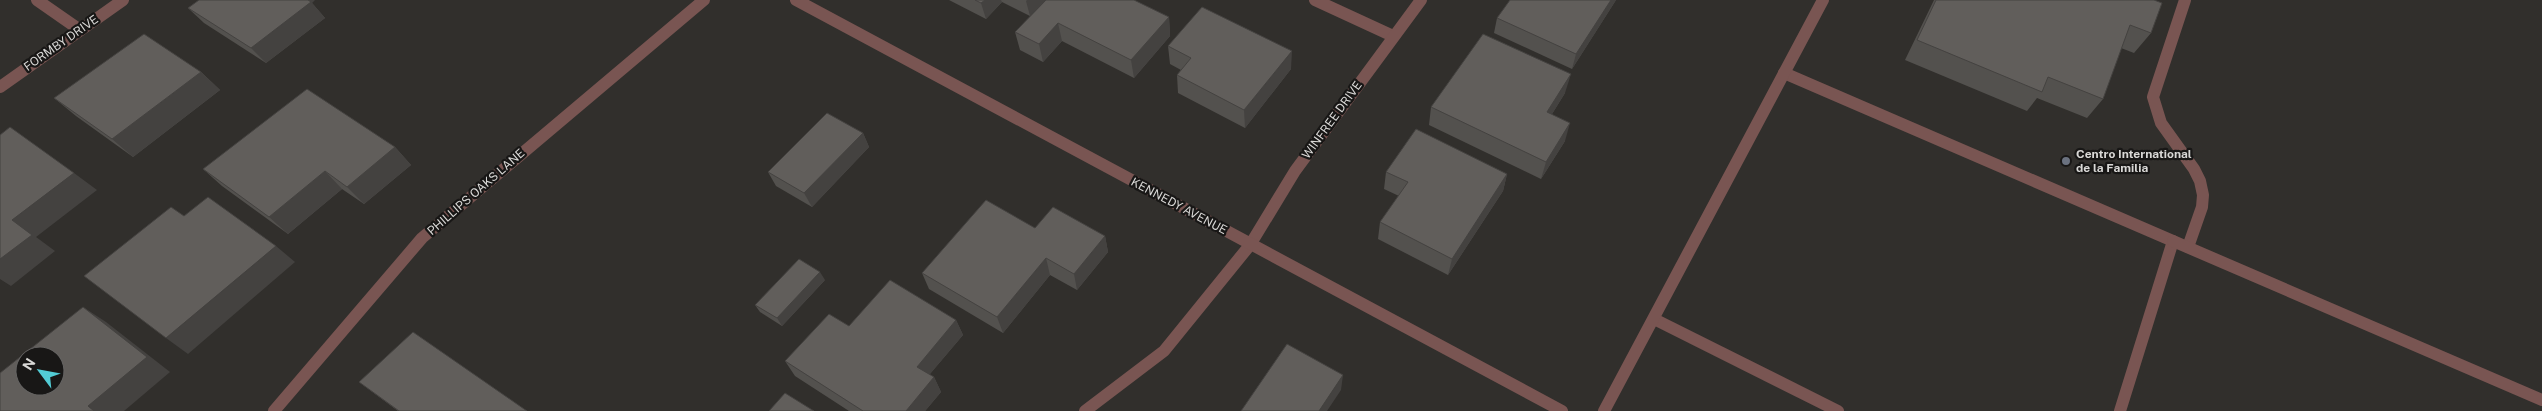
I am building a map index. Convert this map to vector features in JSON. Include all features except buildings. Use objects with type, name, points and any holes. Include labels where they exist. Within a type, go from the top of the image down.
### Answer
[{"type":"street","points":[[37,0],[80,30]]},
{"type":"street","name":"FORMBY DRIVE","points":[[0,87],[123,0]]},
{"type":"street","name":"PHILLIPS OAKS LANE","points":[[274,411],[422,238],[704,0]]},
{"type":"street","name":"KENNEDY AVENUE","points":[[796,0],[1562,411]]},
{"type":"street","points":[[1315,0],[1393,36]]},
{"type":"street","name":"WINFREE DRIVE","points":[[1085,411],[1164,351],[1250,245],[1295,171],[1421,0]]},
{"type":"street","points":[[1604,411],[1823,0]]},
{"type":"street","points":[[2185,0],[2152,97],[2153,111],[2198,177],[2204,197],[2188,247]]},
{"type":"street","points":[[1784,73],[2542,400]]},
{"type":"street","points":[[2120,411],[2173,242]]},
{"type":"street","points":[[1654,319],[1838,411]]},
{"type":"place","name":"Centro International de la Familia","points":[[2066,161]]}]
